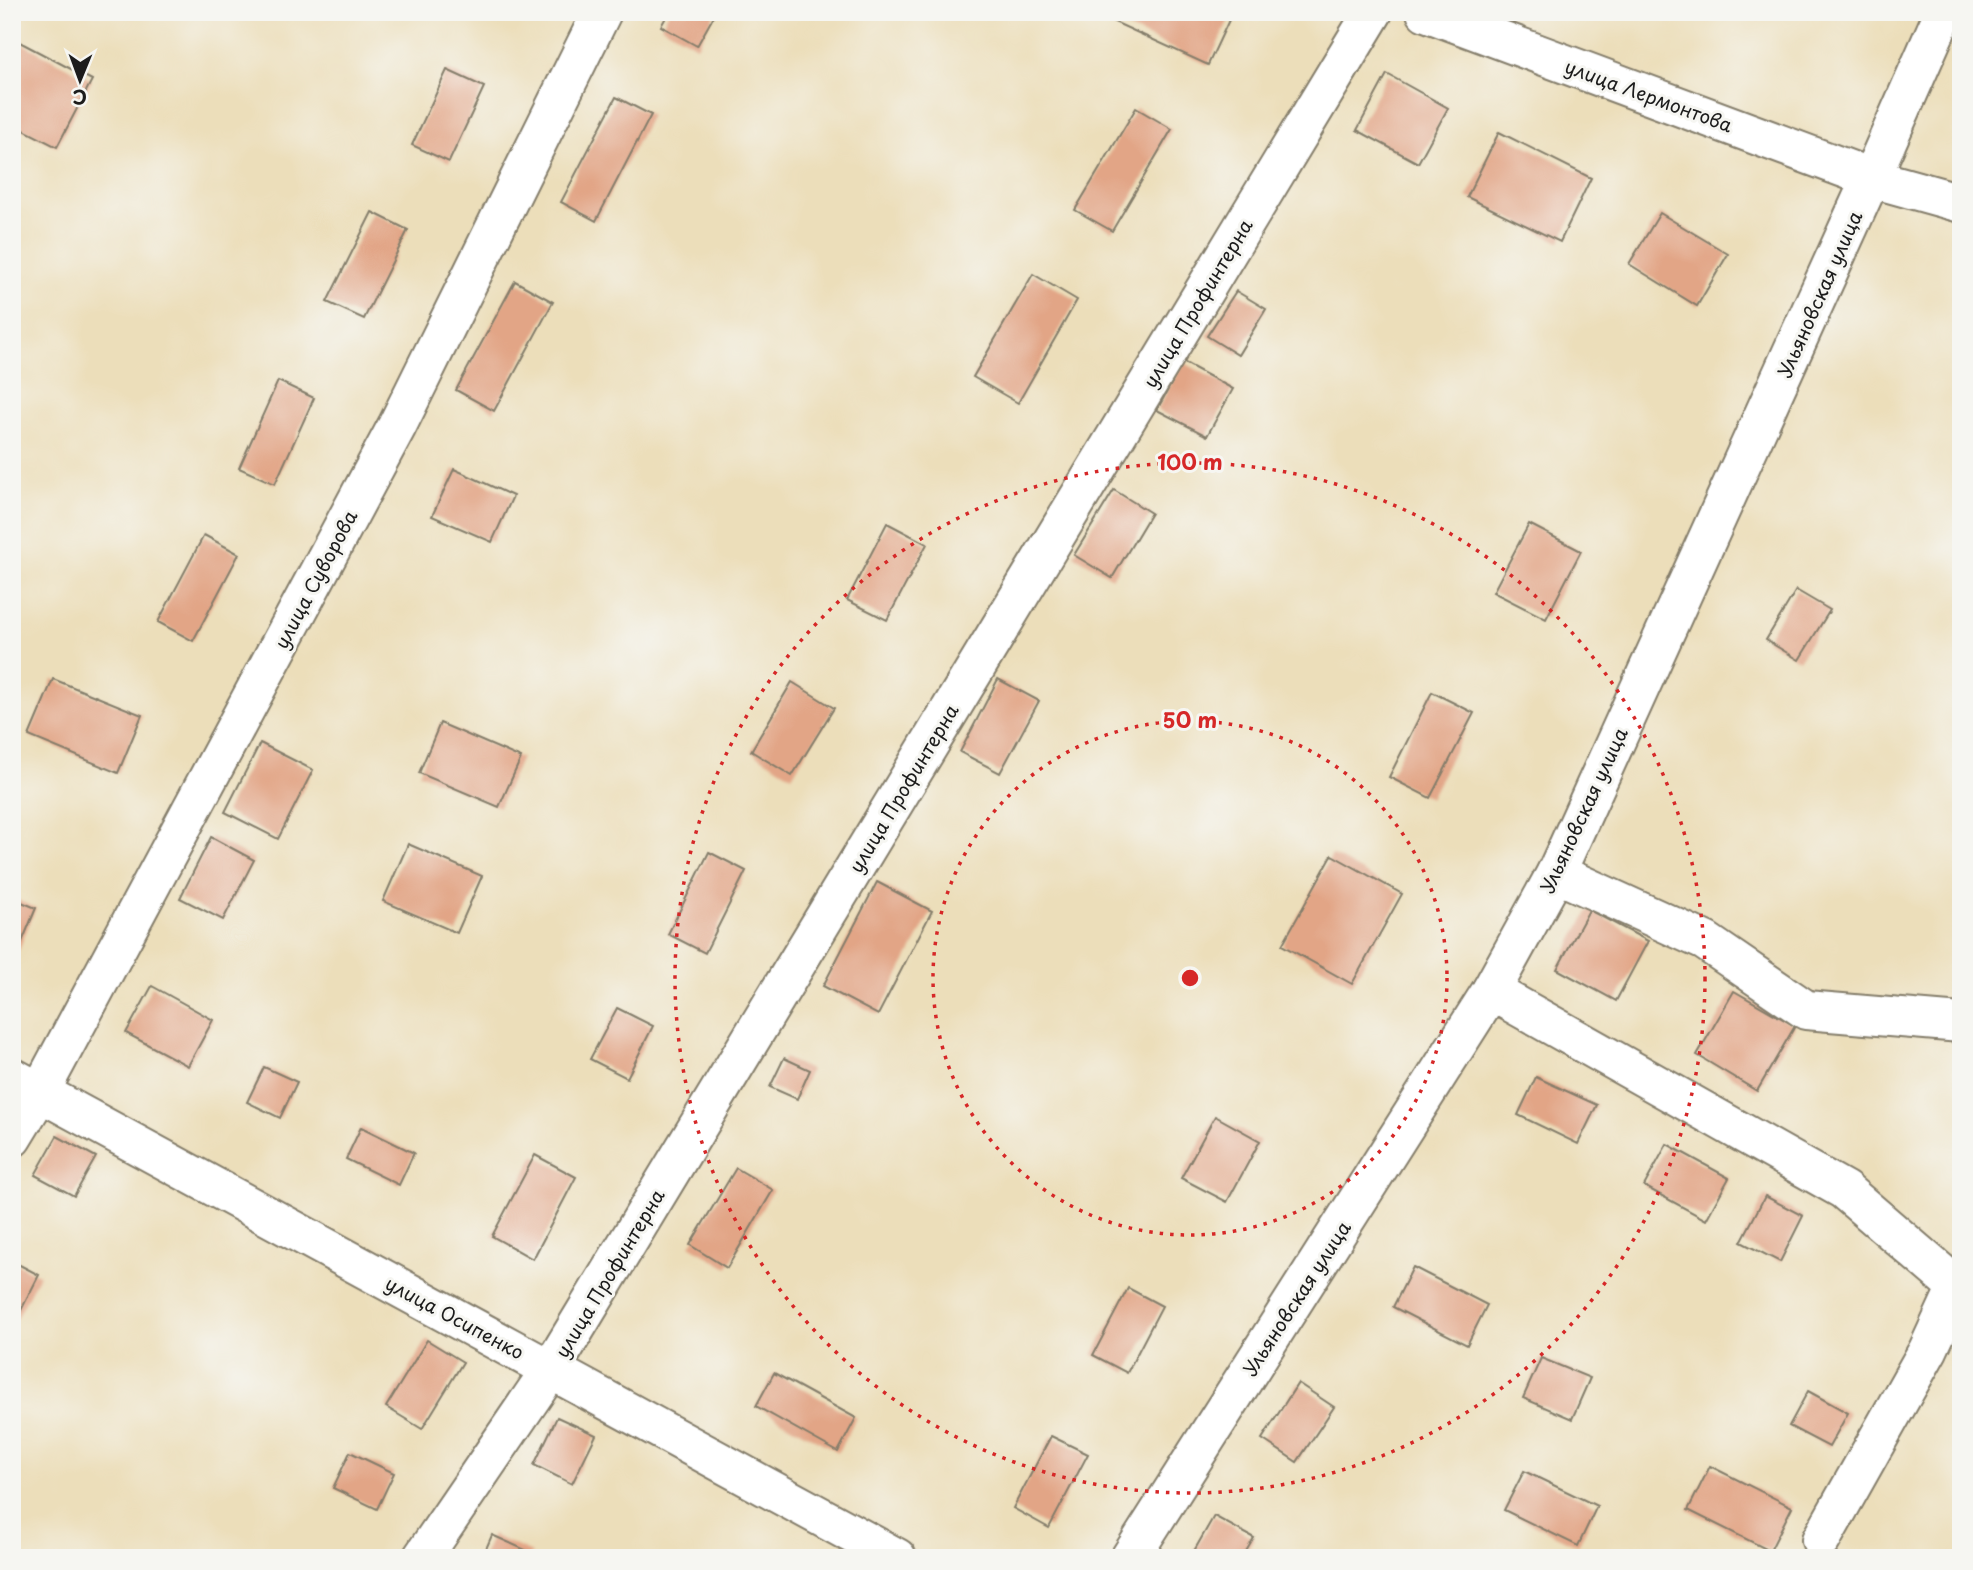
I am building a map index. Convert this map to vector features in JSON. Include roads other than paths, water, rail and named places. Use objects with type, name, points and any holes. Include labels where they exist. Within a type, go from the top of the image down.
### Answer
[{"type":"street","name":"улица Суворова","points":[[12,1138],[26,1085],[397,426],[602,12]]},
{"type":"street","name":"улица Профинтерна","points":[[422,1558],[551,1369],[1373,12]]},
{"type":"street","name":"улица Лермонтова","points":[[1426,12],[1871,178],[1961,203]]},
{"type":"street","name":"Ульяновская улица","points":[[1130,1558],[1491,992],[1556,873],[1944,12]]},
{"type":"street","points":[[1556,873],[1705,941],[1806,1010],[1961,1023]]},
{"type":"street","points":[[1491,992],[1844,1190],[1957,1287],[1928,1350],[1821,1540]]},
{"type":"street","name":"улица Осипенко","points":[[26,1085],[897,1558]]}]
